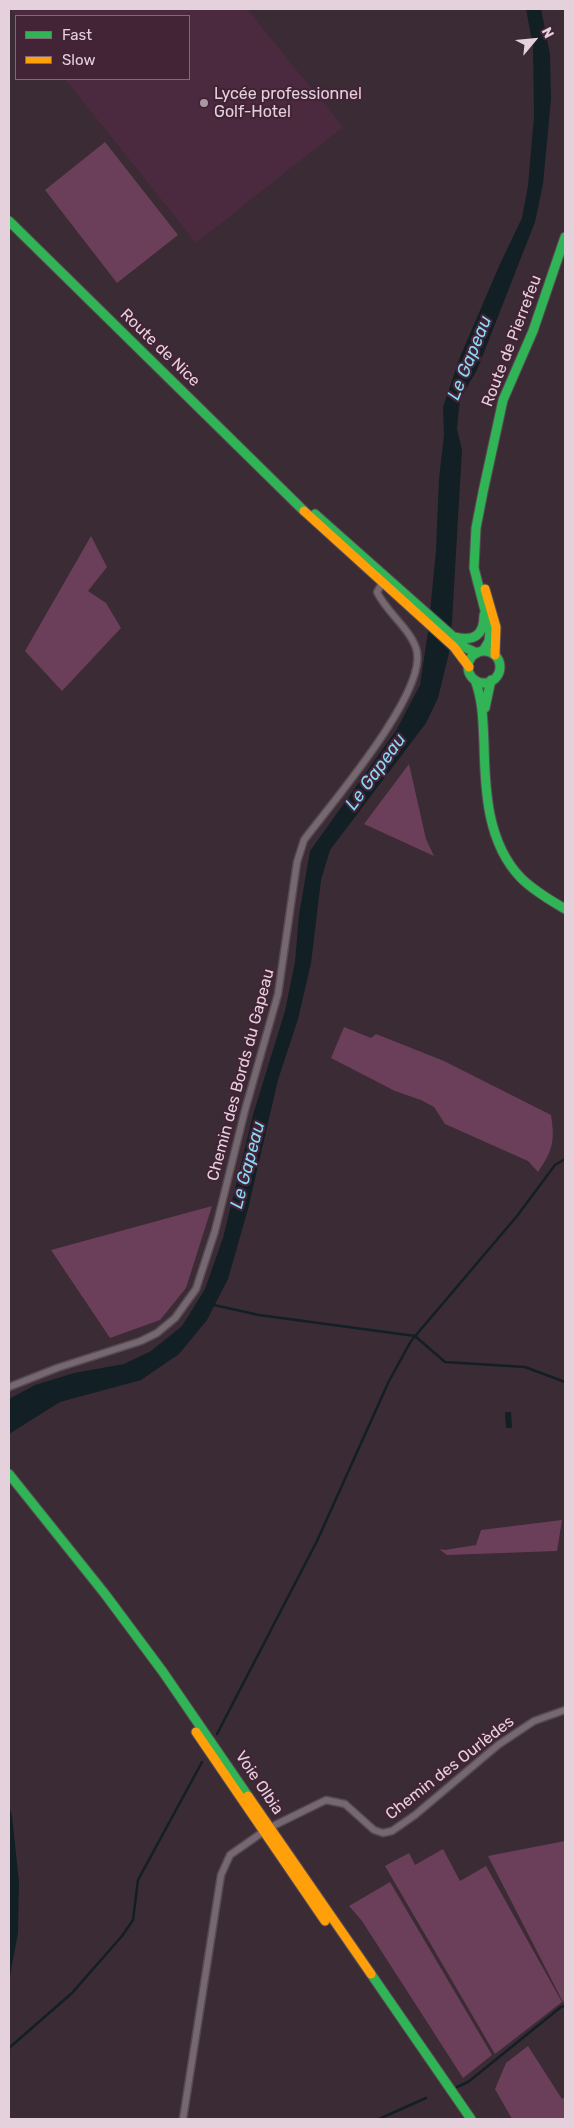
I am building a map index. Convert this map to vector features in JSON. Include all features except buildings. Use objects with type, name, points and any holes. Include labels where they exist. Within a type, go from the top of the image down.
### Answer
[{"type":"main road","name":"Route de Nice","points":[[9,221],[291,495]]},
{"type":"main road","name":"Route de Pierrefeu","points":[[475,544],[483,492],[503,400],[533,331],[565,237]]},
{"type":"main road","points":[[291,495],[318,524],[418,609],[455,636],[466,648],[495,655]]},
{"type":"main road","points":[[291,495],[321,519],[418,609],[454,647],[469,667],[480,692],[484,711],[488,797],[494,834],[506,859],[525,883],[565,909]]},
{"type":"main road","points":[[469,667],[471,659],[480,652],[490,637],[490,630],[474,568],[475,544]]},
{"type":"main road","points":[[475,544],[481,576],[496,627],[495,655],[500,667],[497,676],[492,680],[483,682],[475,680]]},
{"type":"main road","points":[[455,636],[470,640],[477,637],[483,630],[484,612]]},
{"type":"main road","points":[[484,711],[492,680]]},
{"type":"main road","name":"Voie Olbia","points":[[9,1474],[19,1491],[153,1668],[261,1830],[462,2119]]},
{"type":"main road","name":"Voie Olbia","points":[[9,1483],[19,1491],[105,1594],[163,1672],[470,2119]]},
{"type":"street","name":"Chemin des Bords du Gapeau","points":[[9,1387],[57,1368],[141,1341],[157,1333],[175,1318],[196,1289],[214,1232],[245,1110],[278,994],[297,862],[304,840],[390,727],[405,698],[415,672],[417,653],[413,642],[381,601],[377,592],[384,581]]},
{"type":"street","name":"Chemin des Ourlèdes","points":[[274,1825],[326,1800],[344,1804],[374,1830],[383,1833],[392,1831],[415,1816],[498,1745],[534,1721],[565,1710]]},
{"type":"street","points":[[182,2119],[210,1954],[221,1875],[230,1855],[260,1834]]},
{"type":"shaded area","name":"Lycée professionnel Golf-Hotel","points":[[10,9],[247,9],[343,127],[196,243],[66,80],[190,80],[190,15],[15,16]]},
{"type":"shaded area","points":[[105,142],[178,235],[117,283],[45,190]]},
{"type":"shaded area","points":[[91,536],[107,567],[88,591],[106,603],[121,628],[62,691],[25,651]]},
{"type":"shaded area","points":[[409,764],[426,839],[434,856],[364,824]]},
{"type":"shaded area","points":[[344,1027],[371,1038],[376,1034],[444,1061],[551,1115],[552,1145],[538,1172],[528,1161],[445,1124],[434,1107],[421,1100],[395,1091],[331,1058]]},
{"type":"shaded area","points":[[212,1206],[186,1288],[160,1320],[110,1338],[51,1250]]},
{"type":"shaded area","points":[[562,1520],[557,1551],[447,1555],[439,1549],[445,1550],[476,1545],[481,1530]]},
{"type":"shaded area","points":[[565,1841],[565,2001],[563,2002],[488,1856]]},
{"type":"shaded area","points":[[443,1849],[460,1881],[486,1866],[562,2002],[495,2054],[385,1866],[409,1853],[415,1865]]},
{"type":"shaded area","points":[[390,1882],[492,2055],[463,2078],[362,1921],[349,1906]]},
{"type":"shaded area","points":[[528,2046],[562,2099],[565,2097],[565,2119],[512,2119],[495,2089],[506,2063]]},
{"type":"water","name":"Le Gapeau","points":[[526,9],[541,9],[550,54],[551,99],[543,184],[535,222],[477,370],[460,399],[457,429],[462,450],[449,653],[438,698],[426,723],[330,850],[321,880],[311,963],[298,1019],[278,1080],[248,1209],[228,1279],[207,1320],[179,1354],[141,1380],[60,1402],[9,1434],[9,1399],[35,1385],[74,1373],[124,1364],[151,1351],[182,1326],[205,1289],[223,1238],[253,1115],[285,1011],[295,962],[299,915],[310,851],[397,729],[420,685],[428,632],[436,551],[439,479],[444,435],[443,407],[460,357],[522,218],[528,186],[534,116],[533,46]]},
{"type":"water","points":[[505,1412],[511,1412],[512,1428],[506,1428]]},
{"type":"water","points":[[9,1806],[12,1816],[19,1882],[18,1933],[9,1981]]},
{"type":"waterway","points":[[217,1734],[317,1541],[389,1381],[411,1341],[517,1216],[555,1165],[565,1159]]},
{"type":"waterway","points":[[214,1305],[259,1315],[415,1336],[445,1362],[525,1367],[565,1382]]},
{"type":"waterway","points":[[9,2048],[72,1993],[122,1936],[133,1920],[138,1880],[202,1762]]},
{"type":"waterway","points":[[457,2087],[468,2082],[561,2007],[565,2006]]},
{"type":"waterway","points":[[379,2119],[426,2098]]},
{"type":"traffic: fast","points":[[9,221],[304,511]]},
{"type":"traffic: fast","points":[[483,651],[489,641],[490,630],[474,568],[476,528],[483,492],[503,400],[533,331],[565,237]]},
{"type":"traffic: fast","points":[[315,514],[466,648],[477,653]]},
{"type":"traffic: fast","points":[[455,637],[473,638],[477,635],[482,628],[484,615]]},
{"type":"traffic: fast","points":[[484,651],[495,656],[500,667],[495,678],[484,683],[473,678],[468,667],[473,656],[484,651]]},
{"type":"traffic: fast","points":[[475,680],[482,712],[487,797],[490,815],[501,849],[510,864],[526,883],[565,909]]},
{"type":"traffic: fast","points":[[485,708],[491,680]]},
{"type":"traffic: fast","points":[[9,1474],[105,1594],[163,1672],[248,1796]]},
{"type":"traffic: fast","points":[[371,1974],[471,2119]]},
{"type":"traffic: slow","points":[[304,511],[454,647],[469,667]]},
{"type":"traffic: slow","points":[[485,589],[496,627],[495,655]]},
{"type":"traffic: slow","points":[[196,1732],[325,1921]]},
{"type":"traffic: slow","points":[[248,1796],[371,1974]]},
{"type":"place","name":"Lycée professionnel Golf-Hotel","points":[[204,103]]}]
